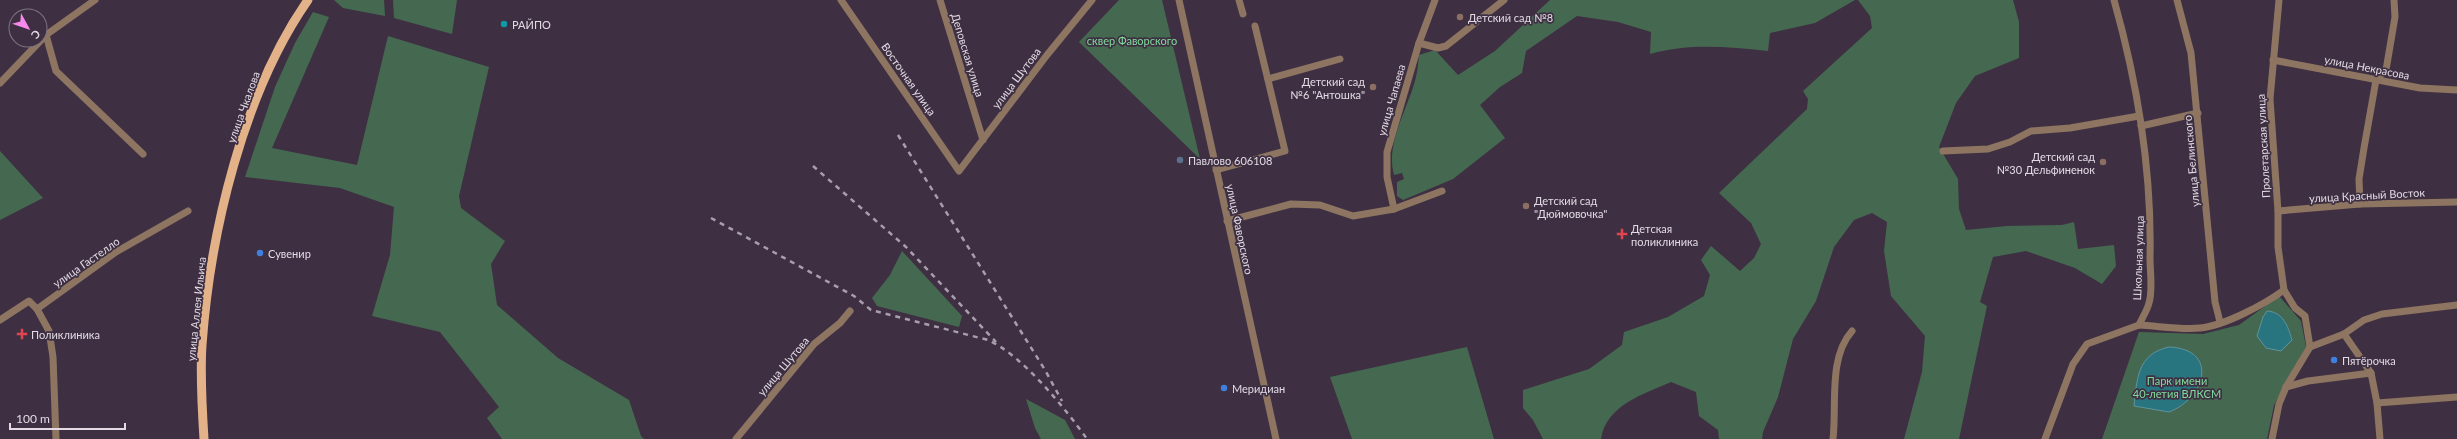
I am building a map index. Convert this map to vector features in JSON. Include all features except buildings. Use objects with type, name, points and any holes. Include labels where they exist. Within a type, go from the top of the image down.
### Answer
[{"type":"main road","name":"улица Чкалова","points":[[216,230],[246,129],[266,76],[293,23],[308,0]]},
{"type":"main road","name":"улица Аллея Ильича","points":[[204,439],[202,345],[216,230]]},
{"type":"street","points":[[48,34],[95,0]]},
{"type":"street","name":"Восточная улица","points":[[841,0],[960,171]]},
{"type":"street","name":"Деповская улица","points":[[940,0],[983,140]]},
{"type":"street","name":"улица Шутова","points":[[960,171],[1047,55],[1092,0]]},
{"type":"street","name":"улица Фаворского","points":[[1178,0],[1276,439]]},
{"type":"street","points":[[1239,0],[1243,14]]},
{"type":"street","name":"улица Чапаева","points":[[1394,209],[1387,177],[1387,152],[1419,44],[1434,0]]},
{"type":"street","points":[[1419,44],[1438,48],[1446,46],[1504,0]]},
{"type":"street","name":"Школьная улица","points":[[2114,0],[2138,95],[2139,116],[2151,209],[2149,302],[2139,326]]},
{"type":"street","name":"улица Белинского","points":[[2177,0],[2191,53],[2198,112],[2215,302],[2220,322]]},
{"type":"street","name":"Пролетарская улица","points":[[2278,0],[2270,98],[2278,211],[2278,247],[2284,290]]},
{"type":"street","points":[[2360,204],[2359,179],[2376,80],[2386,70],[2395,17],[2394,0]]},
{"type":"street","points":[[1216,170],[1285,151],[1255,26]]},
{"type":"street","points":[[48,42],[56,71],[143,154]]},
{"type":"street","points":[[0,83],[34,48]]},
{"type":"street","points":[[1268,79],[1340,59]]},
{"type":"street","name":"улица Некрасова","points":[[2273,60],[2420,88],[2457,90]]},
{"type":"street","points":[[2141,126],[2198,112]]},
{"type":"street","points":[[1943,151],[1988,149],[2010,142],[2031,131],[2070,128],[2139,116]]},
{"type":"street","points":[[1227,221],[1291,204],[1320,205],[1353,216],[1394,209],[1442,191]]},
{"type":"street","name":"улица Красный Восток","points":[[2278,211],[2360,204],[2457,202]]},
{"type":"street","name":"улица Гастелло","points":[[38,309],[116,252],[188,212]]},
{"type":"street","points":[[2045,439],[2072,364],[2087,344],[2139,326],[2201,328],[2243,314],[2284,290],[2295,308],[2305,316],[2310,347]]},
{"type":"street","points":[[0,320],[29,300],[38,309],[50,331],[53,357],[56,439]]},
{"type":"street","points":[[2272,439],[2279,404],[2286,387],[2310,347],[2344,334],[2364,320],[2382,314],[2457,305]]},
{"type":"street","name":"улица Шутова","points":[[736,439],[814,344],[840,323],[850,311]]},
{"type":"street","points":[[1833,439],[1836,414],[1833,394],[1842,342],[1852,331]]},
{"type":"street","points":[[2344,334],[2371,373],[2377,402],[2380,439]]},
{"type":"street","points":[[2286,387],[2308,381],[2371,373]]},
{"type":"street","points":[[2377,402],[2457,397]]},
{"type":"green space","points":[[334,0],[384,0],[385,16],[343,8]]},
{"type":"green space","points":[[393,0],[457,0],[452,34],[394,18]]},
{"type":"green space","name":"сквер Фаворского","points":[[1119,0],[1162,0],[1200,159],[1079,42]]},
{"type":"green space","points":[[1550,0],[1855,0],[1815,23],[1770,33],[1768,51],[1723,47],[1695,47],[1680,48],[1650,54],[1651,32],[1618,22],[1577,16],[1526,51],[1522,73],[1500,87],[1480,105],[1505,138],[1453,179],[1403,200],[1397,196],[1397,182],[1404,179],[1402,173],[1394,175],[1392,163],[1393,150],[1399,125],[1413,89],[1418,69],[1419,55],[1435,50],[1458,75],[1495,51]]},
{"type":"green space","points":[[1858,0],[2013,0],[2019,22],[2019,58],[1975,76],[1956,103],[1939,147],[1958,179],[1959,209],[1966,230],[2007,226],[2062,225],[2074,222],[2078,249],[2114,245],[2116,266],[2102,284],[2075,268],[2026,251],[1993,257],[1980,302],[1987,306],[1959,439],[1904,439],[1922,372],[1925,336],[1891,296],[1884,251],[1887,222],[1872,213],[1854,220],[1834,247],[1816,301],[1793,339],[1778,397],[1763,432],[1762,439],[1719,439],[1718,430],[1699,416],[1696,392],[1671,382],[1638,396],[1618,409],[1610,417],[1604,427],[1601,439],[1543,439],[1533,420],[1523,408],[1523,390],[1589,369],[1622,345],[1624,332],[1668,317],[1704,296],[1710,275],[1701,260],[1711,246],[1740,271],[1754,258],[1761,244],[1751,223],[1719,193],[1807,109],[1808,99],[1803,91],[1872,28],[1870,16]]},
{"type":"green space","points":[[313,12],[329,17],[272,148],[357,165],[388,36],[489,67],[459,196],[461,208],[505,241],[491,264],[497,305],[558,358],[629,400],[641,436],[644,439],[502,439],[487,418],[499,407],[440,332],[372,316],[390,255],[394,207],[340,188],[245,177],[275,87],[295,43]]},
{"type":"green space","points":[[0,151],[43,198],[0,220]]},
{"type":"green space","points":[[902,251],[962,316],[959,327],[877,306],[872,298],[890,275]]},
{"type":"green space","name":"Парк имени 40-летия ВЛКСМ","points":[[2279,296],[2301,321],[2306,347],[2274,405],[2267,439],[2102,439],[2139,332],[2203,334],[2239,325]]},
{"type":"green space","points":[[1467,347],[1494,439],[1352,439],[1330,377]]},
{"type":"green space","points":[[1026,399],[1065,420],[1075,439],[1041,439],[1035,428]]},
{"type":"water","points":[[2267,311],[2277,314],[2287,325],[2292,340],[2281,351],[2266,348],[2257,336],[2263,317]]},
{"type":"water","points":[[2169,347],[2185,350],[2195,356],[2201,365],[2202,375],[2198,386],[2192,396],[2182,405],[2169,412],[2134,406],[2138,377],[2145,362],[2150,355],[2158,350]]},
{"type":"railway","points":[[898,135],[1045,370],[1062,401]]},
{"type":"railway","points":[[813,166],[906,247],[996,342]]},
{"type":"railway","points":[[711,218],[854,296],[871,310],[988,340],[1001,347],[1015,357],[1042,384],[1087,439]]},
{"type":"place","name":"Детский сад №8","points":[[1460,17]]},
{"type":"place","name":"РАЙПО","points":[[504,24]]},
{"type":"place","name":"Детский сад №6 \"Антошка\"","points":[[1373,87]]},
{"type":"place","name":"Павлово 606108","points":[[1180,160]]},
{"type":"place","name":"Детский сад №30 Дельфиненок","points":[[2103,162]]},
{"type":"place","name":"Детский сад \"Дюймовочка\"","points":[[1526,206]]},
{"type":"place","name":"Детская поликлиника","points":[[1622,234]]},
{"type":"place","name":"Сувенир","points":[[260,253]]},
{"type":"place","name":"Поликлиника","points":[[22,334]]},
{"type":"place","name":"Пятёрочка","points":[[2334,360]]},
{"type":"place","name":"Меридиан","points":[[1224,388]]}]
